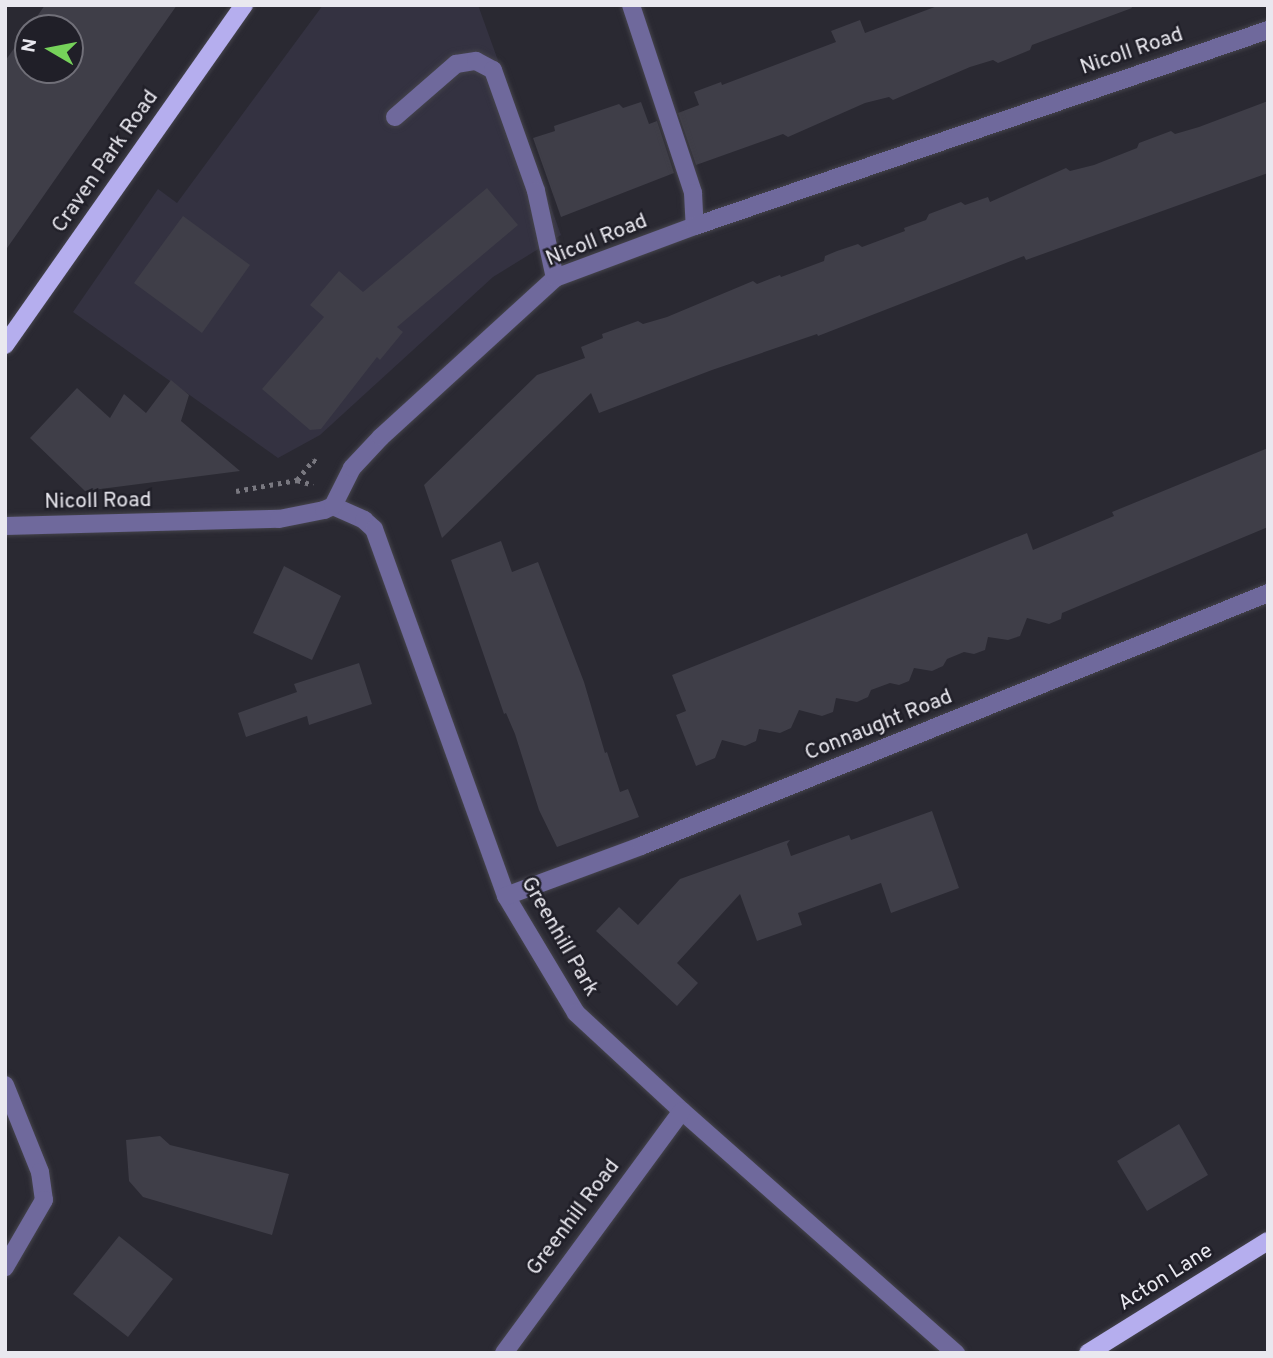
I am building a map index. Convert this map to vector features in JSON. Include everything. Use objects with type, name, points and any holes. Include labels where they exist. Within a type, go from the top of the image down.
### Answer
[{"type":"main road","name":"Craven Park Road","points":[[5,345],[244,5]]},
{"type":"main road","name":"Acton Lane","points":[[1088,1353],[1268,1241]]},
{"type":"street","points":[[631,5],[693,193],[695,226]]},
{"type":"street","name":"Nicoll Road","points":[[5,526],[279,519],[324,510],[333,506],[352,468],[381,437],[555,278],[695,226],[1268,30]]},
{"type":"street","points":[[395,117],[456,64],[476,61],[493,71],[536,191],[555,278]]},
{"type":"street","name":"Greenhill Park","points":[[333,506],[364,520],[374,529],[506,896],[576,1013],[682,1111],[956,1353]]},
{"type":"street","name":"Connaught Road","points":[[506,896],[641,846],[1268,593]]},
{"type":"street","points":[[5,1085],[40,1172],[44,1200],[5,1267]]},
{"type":"street","name":"Greenhill Road","points":[[504,1353],[682,1111]]},
{"type":"path","points":[[297,480],[313,460],[318,463]]},
{"type":"path","points":[[258,488],[297,480],[305,482]]},
{"type":"shaded area","points":[[323,5],[478,5],[561,235],[493,277],[320,435],[278,458],[73,312],[158,189],[177,203]]},
{"type":"building","points":[[45,5],[177,5],[5,251],[5,61],[14,48],[14,84],[84,84],[84,14],[39,14]]},
{"type":"building","points":[[940,5],[1131,5],[1132,8],[1032,45],[1030,50],[998,63],[993,60],[970,67],[893,100],[889,97],[865,103],[788,137],[783,134],[696,165],[678,113],[699,105],[694,92],[721,82],[722,85],[836,42],[831,31],[860,20],[865,33]]},
{"type":"building","points":[[1268,101],[1268,173],[1026,260],[1024,256],[818,336],[817,334],[712,370],[599,413],[591,393],[442,538],[424,485],[537,375],[585,358],[581,347],[603,338],[602,334],[638,321],[643,324],[667,317],[753,281],[757,284],[780,275],[781,277],[824,261],[825,256],[837,251],[858,244],[862,247],[905,231],[904,228],[926,220],[929,214],[961,202],[965,205],[988,197],[990,202],[1066,168],[1070,171],[1094,165],[1171,131],[1175,134],[1199,127]]},
{"type":"building","points":[[641,102],[649,124],[657,121],[674,173],[561,217],[533,138],[555,131],[554,126],[619,104],[623,108]]},
{"type":"building","points":[[487,188],[518,225],[397,327],[403,332],[380,360],[377,357],[321,429],[310,430],[262,389],[324,317],[310,305],[339,271],[363,292]]},
{"type":"building","points":[[183,216],[250,265],[202,333],[134,283]]},
{"type":"building","points":[[171,380],[189,395],[181,421],[240,471],[85,491],[30,438],[77,388],[110,418],[124,394],[146,413]]},
{"type":"building","points":[[1268,448],[1268,527],[1062,613],[1061,619],[1049,624],[1027,618],[1020,636],[1008,640],[988,637],[985,650],[974,654],[964,652],[947,659],[943,666],[932,671],[914,668],[909,681],[899,685],[890,683],[871,690],[868,697],[857,702],[836,698],[833,712],[822,716],[799,710],[791,728],[780,733],[759,729],[756,741],[745,746],[722,740],[715,758],[696,766],[676,715],[686,711],[672,675],[1027,533],[1033,550],[1114,516],[1112,512]]},
{"type":"building","points":[[501,541],[512,572],[538,562],[584,682],[605,753],[607,752],[620,792],[628,789],[639,817],[557,847],[539,810],[515,734],[506,713],[504,714],[451,560]]},
{"type":"building","points":[[284,566],[341,596],[312,660],[253,633]]},
{"type":"building","points":[[359,663],[372,704],[309,725],[307,716],[246,737],[238,713],[297,692],[294,684]]},
{"type":"building","points":[[932,811],[959,888],[891,913],[881,883],[798,913],[802,925],[757,941],[740,894],[677,963],[698,983],[677,1006],[596,931],[619,907],[638,925],[680,879],[786,841],[790,840],[787,844],[791,856],[849,835],[851,840]]},
{"type":"building","points":[[1179,1124],[1208,1175],[1147,1211],[1117,1161]]},
{"type":"building","points":[[160,1136],[170,1145],[289,1174],[272,1235],[143,1197],[129,1181],[126,1140]]},
{"type":"building","points":[[119,1236],[173,1279],[128,1337],[73,1294]]}]
